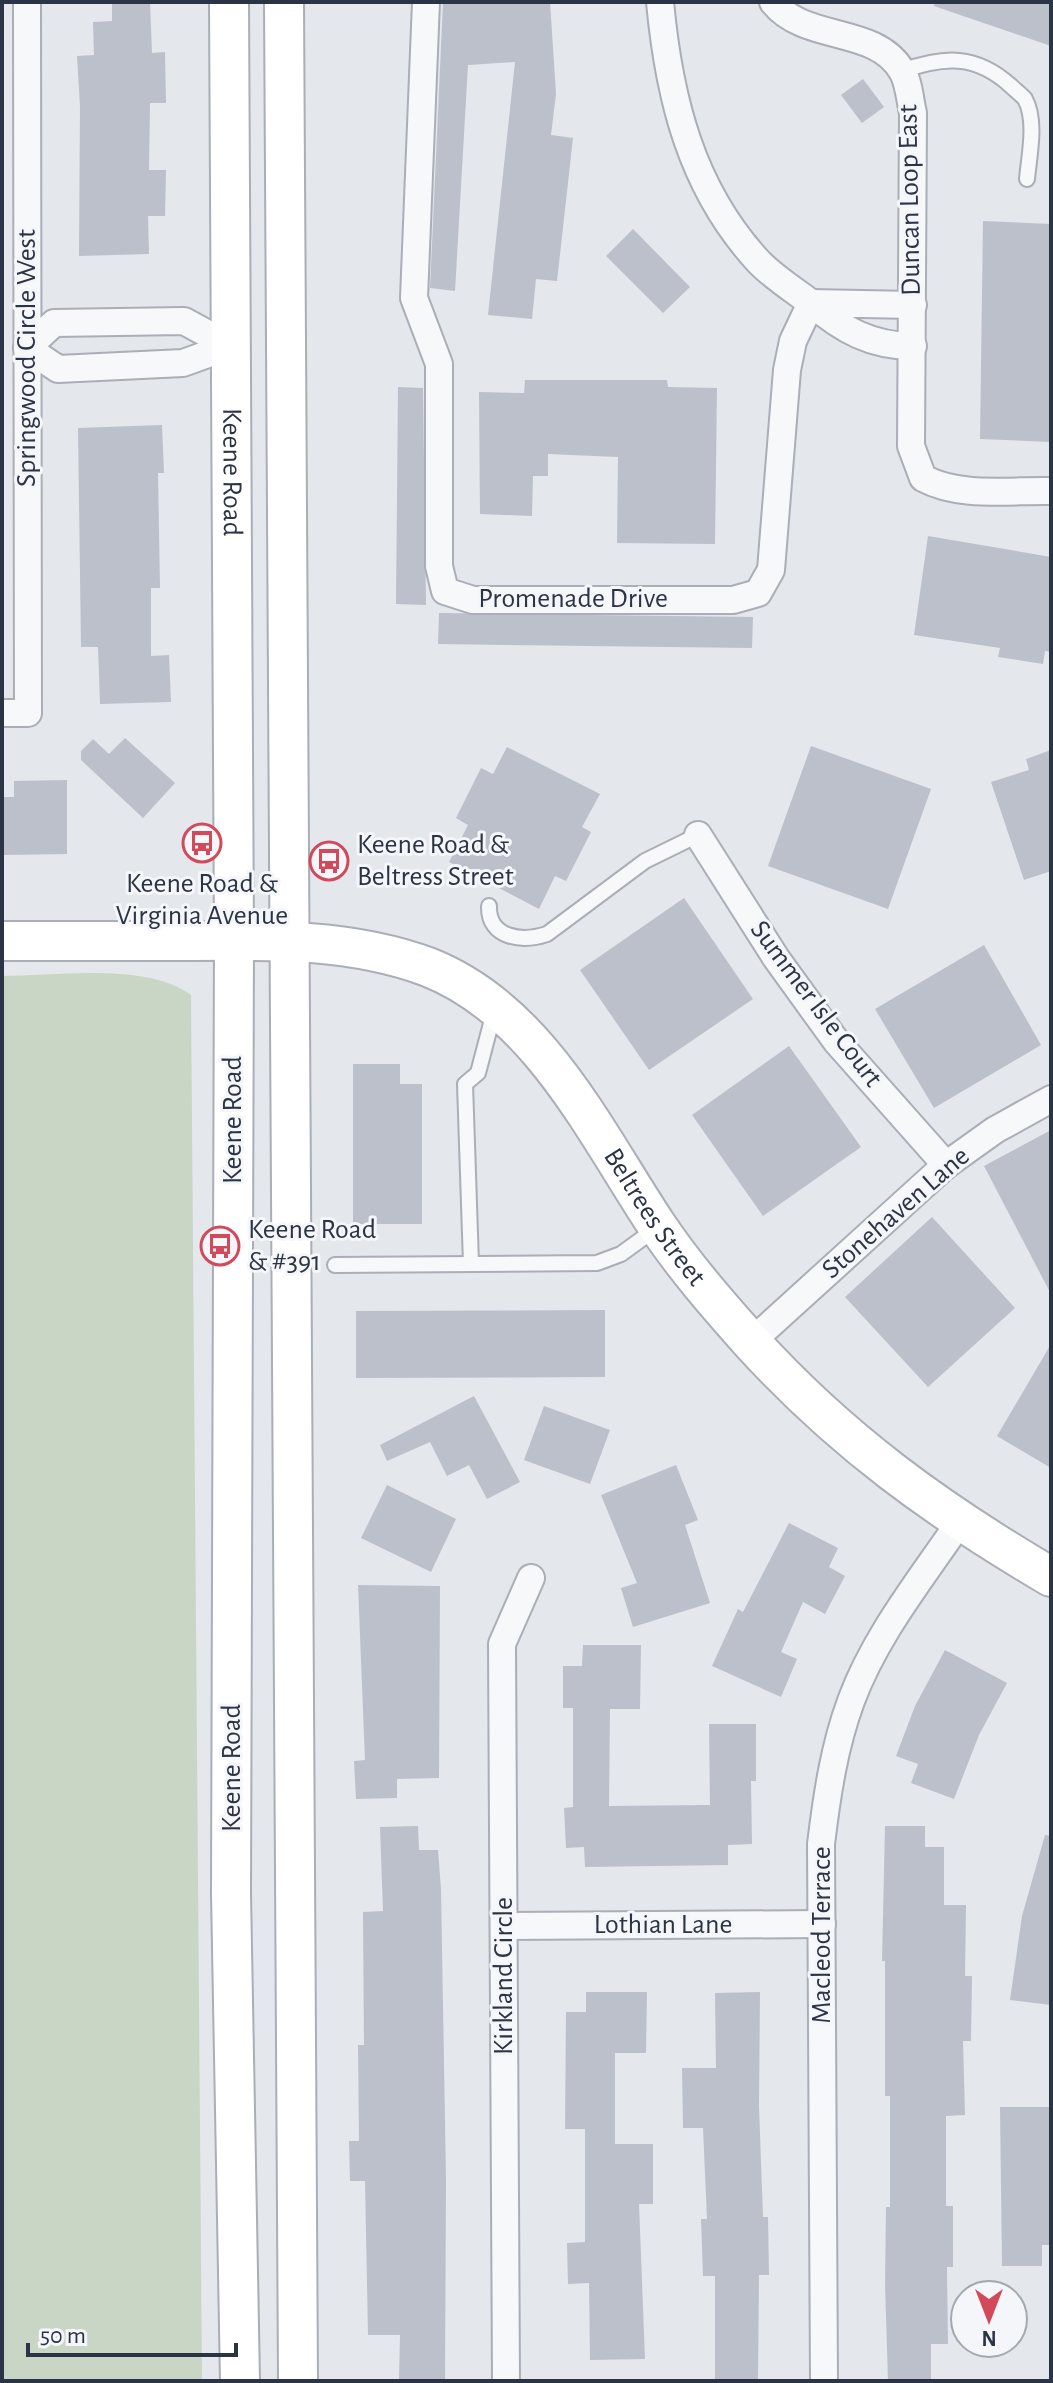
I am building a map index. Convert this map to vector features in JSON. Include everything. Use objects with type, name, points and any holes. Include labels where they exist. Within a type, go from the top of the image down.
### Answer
[{"type":"main road","name":"Keene Road","points":[[229,2],[234,940],[231,1893],[240,2381]]},
{"type":"main road","name":"Keene Road","points":[[284,2],[298,2381]]},
{"type":"main road","points":[[231,473],[255,579],[257,882],[270,924],[288,942]]},
{"type":"main road","points":[[234,940],[252,960],[265,1005],[267,1459],[294,1561]]},
{"type":"main road","name":"Beltrees Street","points":[[2,941],[234,940],[346,945],[391,954],[432,969],[495,1009],[526,1037],[557,1073],[658,1227],[751,1342],[807,1401],[887,1470],[959,1523],[1051,1577]]},
{"type":"street","name":"Springwood Circle West","points":[[15,713],[27,348],[27,2]]},
{"type":"street","name":"Promenade Drive","points":[[426,2],[414,298],[439,364],[439,566],[445,591],[473,600],[733,600],[758,593],[771,570],[787,370],[793,341],[811,303]]},
{"type":"street","points":[[660,2],[668,75],[686,144],[716,207],[759,262],[836,324],[885,346],[913,346]]},
{"type":"street","name":"Duncan Loop East","points":[[773,2],[820,32],[878,46],[902,71],[913,113],[911,446],[923,478],[939,487],[1051,491]]},
{"type":"street","points":[[811,303],[913,305]]},
{"type":"street","points":[[184,321],[230,346],[183,363],[58,369],[27,348],[54,323],[184,321]]},
{"type":"street","name":"Summer Isle Court","points":[[698,835],[776,958],[836,1041],[946,1165]]},
{"type":"street","name":"Stonehaven Lane","points":[[751,1342],[946,1165],[995,1130],[1051,1099]]},
{"type":"street","name":"Macleod Terrace","points":[[824,2381],[821,1844],[829,1784],[852,1699],[881,1638],[959,1523]]},
{"type":"street","name":"Kirkland Circle","points":[[506,2381],[502,1644],[531,1578]]},
{"type":"street","name":"Lothian Lane","points":[[504,1926],[822,1924]]},
{"type":"lane","points":[[902,71],[934,60],[971,61],[1002,78],[1025,99],[1031,131],[1027,179]]},
{"type":"lane","points":[[489,906],[489,916],[494,924],[510,938],[535,938],[547,934],[645,861],[698,835]]},
{"type":"lane","points":[[471,1264],[465,1084],[478,1073],[495,1009]]},
{"type":"lane","points":[[335,1265],[597,1263],[621,1254],[658,1227]]},
{"type":"green space","points":[[126,974],[172,985],[191,995],[202,2381],[2,2381],[2,976]]},
{"type":"building","points":[[112,2],[150,2],[152,53],[165,52],[166,103],[150,103],[149,170],[166,170],[165,216],[148,216],[149,254],[79,256],[80,106],[77,56],[94,55],[93,22],[112,21]]},
{"type":"building","points":[[443,2],[550,2],[556,94],[551,135],[573,138],[557,281],[536,279],[532,319],[488,315],[515,62],[468,65],[455,291],[430,288]]},
{"type":"building","points":[[935,2],[1051,2],[1051,46],[934,6]]},
{"type":"building","points":[[863,79],[884,107],[862,123],[841,95]]},
{"type":"building","points":[[983,221],[1051,224],[1051,442],[980,439]]},
{"type":"building","points":[[633,229],[690,287],[663,313],[606,256]]},
{"type":"building","points":[[525,380],[667,380],[668,387],[717,388],[715,544],[617,543],[618,457],[548,454],[548,476],[533,476],[532,516],[480,514],[479,392],[524,393]]},
{"type":"building","points":[[398,387],[423,388],[426,605],[396,604]]},
{"type":"building","points":[[162,425],[164,473],[158,473],[160,588],[151,588],[151,656],[169,655],[171,702],[100,704],[98,647],[81,647],[78,428]]},
{"type":"building","points":[[928,536],[1051,557],[1051,652],[1045,651],[1043,664],[998,657],[1000,648],[914,635]]},
{"type":"building","points":[[439,613],[753,617],[752,648],[438,644]]},
{"type":"building","points":[[125,738],[175,783],[143,818],[81,760],[81,751],[93,739],[109,754]]},
{"type":"building","points":[[811,746],[931,789],[888,909],[768,866]]},
{"type":"building","points":[[507,747],[600,794],[582,827],[591,832],[566,881],[555,876],[539,909],[449,862],[468,825],[456,818],[481,768],[493,774]]},
{"type":"building","points":[[1051,750],[1051,871],[1024,880],[991,782],[1029,770],[1026,759]]},
{"type":"building","points":[[67,780],[67,854],[2,855],[2,797],[14,797],[14,781]]},
{"type":"building","points":[[684,898],[753,999],[649,1070],[580,970]]},
{"type":"building","points":[[984,945],[1041,1045],[934,1108],[875,1009]]},
{"type":"building","points":[[789,1046],[861,1147],[763,1216],[692,1115]]},
{"type":"building","points":[[353,1064],[400,1064],[400,1084],[422,1084],[422,1224],[353,1224]]},
{"type":"building","points":[[1051,1130],[1051,1294],[984,1166]]},
{"type":"building","points":[[932,1217],[1015,1308],[928,1387],[845,1297]]},
{"type":"building","points":[[605,1310],[605,1377],[356,1378],[356,1311]]},
{"type":"building","points":[[1051,1344],[1051,1468],[997,1436]]},
{"type":"building","points":[[474,1396],[520,1482],[487,1499],[469,1465],[447,1476],[430,1442],[387,1461],[380,1445]]},
{"type":"building","points":[[544,1406],[610,1430],[590,1484],[524,1460]]},
{"type":"building","points":[[676,1465],[698,1520],[685,1525],[710,1603],[633,1627],[621,1588],[637,1583],[601,1495]]},
{"type":"building","points":[[387,1485],[456,1519],[431,1572],[361,1538]]},
{"type":"building","points":[[789,1523],[838,1548],[829,1567],[845,1576],[825,1614],[803,1602],[781,1652],[797,1659],[781,1697],[712,1666],[738,1609],[743,1612]]},
{"type":"building","points":[[358,1585],[440,1586],[439,1778],[397,1779],[397,1798],[356,1799],[354,1761],[365,1760]]},
{"type":"building","points":[[583,1645],[641,1645],[640,1709],[610,1709],[609,1806],[710,1805],[709,1724],[756,1724],[756,1781],[751,1781],[752,1844],[728,1845],[728,1865],[585,1867],[584,1847],[566,1848],[564,1808],[573,1807],[573,1708],[563,1708],[563,1666],[582,1666]]},
{"type":"building","points":[[945,1650],[1007,1683],[979,1735],[954,1799],[911,1783],[918,1764],[896,1756],[915,1706]]},
{"type":"building","points":[[418,1826],[419,1850],[438,1850],[441,1889],[446,2180],[445,2381],[399,2381],[400,2335],[368,2335],[365,2181],[350,2181],[349,2141],[359,2141],[358,2045],[364,2045],[363,1912],[383,1911],[380,1827]]},
{"type":"building","points":[[885,1826],[925,1826],[925,1847],[944,1847],[944,1905],[966,1905],[965,1976],[972,1976],[971,2041],[963,2041],[965,2115],[946,2116],[946,2206],[953,2206],[953,2267],[947,2267],[948,2344],[931,2344],[931,2381],[888,2381],[885,2283],[886,2207],[890,2207],[890,2096],[885,2096],[885,1961],[882,1961]]},
{"type":"building","points":[[1045,1835],[1051,1836],[1051,2005],[1010,2000],[1022,1916]]},
{"type":"building","points":[[586,1992],[647,1992],[646,2053],[615,2053],[615,2144],[653,2144],[653,2204],[639,2204],[645,2359],[590,2360],[589,2283],[568,2284],[567,2243],[585,2242],[585,2129],[565,2129],[566,2012],[586,2012]]},
{"type":"building","points":[[760,1992],[759,2107],[763,2217],[768,2217],[769,2275],[759,2275],[758,2381],[715,2381],[715,2276],[703,2276],[701,2219],[707,2219],[703,2128],[683,2128],[682,2068],[716,2068],[715,1993]]},
{"type":"building","points":[[1000,2107],[1051,2107],[1051,2245],[1042,2245],[1042,2266],[1002,2266]]},
{"type":"place","name":"Keene Road & Virginia Avenue","points":[[202,843]]},
{"type":"place","name":"Keene Road & Beltress Street","points":[[329,861]]},
{"type":"place","name":"Keene Road & #391","points":[[220,1246]]}]
